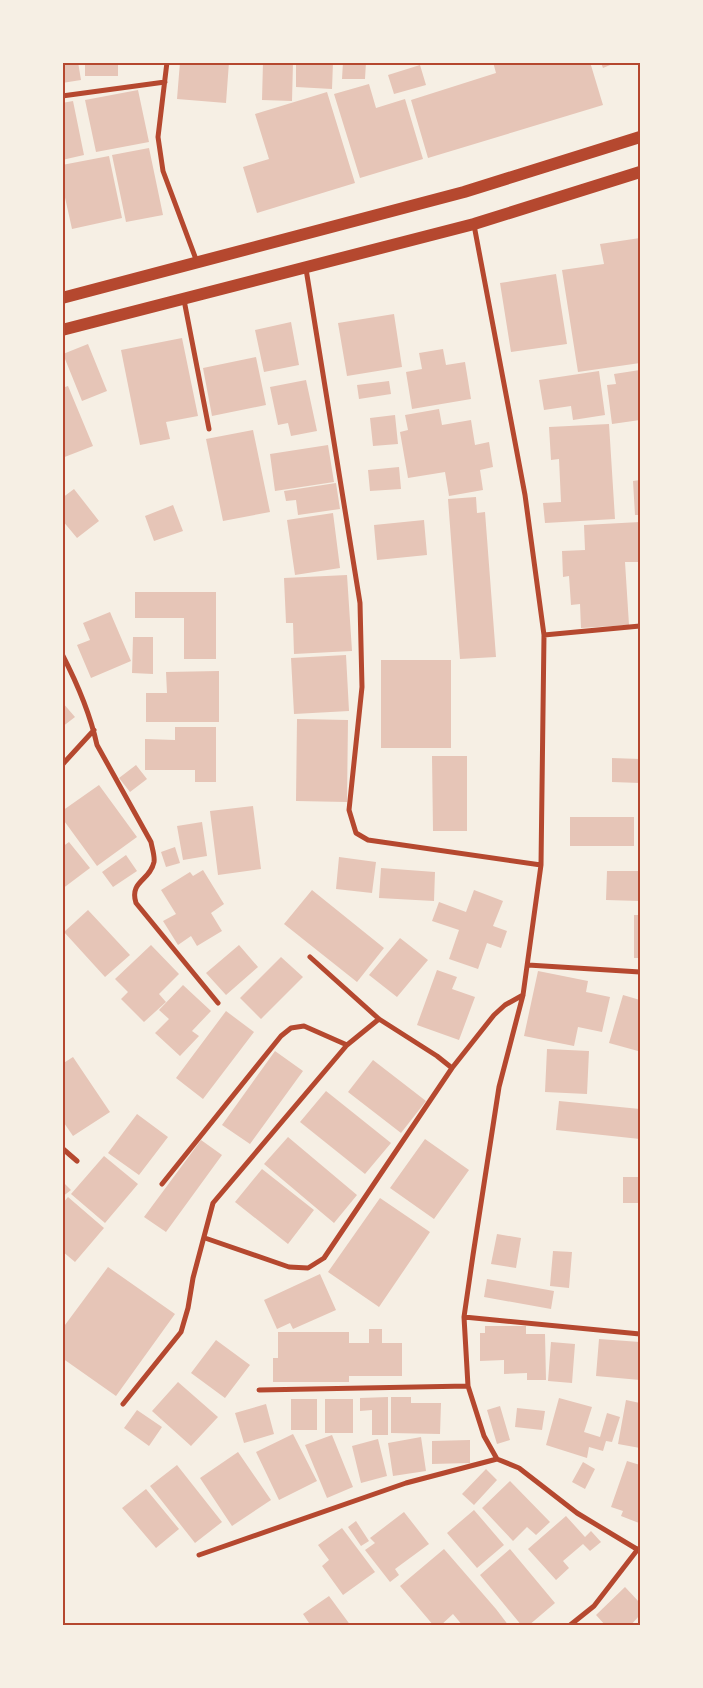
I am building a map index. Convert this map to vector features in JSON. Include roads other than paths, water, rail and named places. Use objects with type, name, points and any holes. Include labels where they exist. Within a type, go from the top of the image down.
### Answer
[{"type":"main road","points":[[62,298],[464,192],[640,137]]},
{"type":"main road","points":[[62,330],[474,224],[640,172]]},
{"type":"street","points":[[167,62],[158,136],[163,171],[198,263]]},
{"type":"street","points":[[62,96],[165,82]]},
{"type":"street","points":[[474,224],[525,495],[544,635],[541,865],[523,995],[499,1087],[464,1317],[468,1386],[484,1436],[497,1459]]},
{"type":"street","points":[[306,268],[360,603],[362,687],[349,810],[356,833],[368,840],[541,865]]},
{"type":"street","points":[[183,300],[209,429]]},
{"type":"street","points":[[544,635],[640,626]]},
{"type":"street","points":[[62,654],[79,687],[94,730],[97,745],[151,842],[154,860],[151,872],[136,886],[133,895],[136,902],[218,1003]]},
{"type":"street","points":[[62,765],[94,730]]},
{"type":"street","points":[[310,957],[379,1019],[437,1056],[452,1068]]},
{"type":"street","points":[[528,965],[640,972]]},
{"type":"street","points":[[205,1238],[289,1266],[308,1268],[324,1258],[452,1068],[494,1015],[505,1005],[523,995]]},
{"type":"street","points":[[123,1404],[181,1332],[188,1308],[193,1278],[214,1203],[347,1044],[379,1019]]},
{"type":"street","points":[[162,1184],[281,1036],[292,1028],[304,1026],[347,1044]]},
{"type":"street","points":[[62,1148],[77,1161]]},
{"type":"street","points":[[464,1317],[640,1334]]},
{"type":"street","points":[[259,1390],[468,1386]]},
{"type":"street","points":[[199,1555],[406,1483],[497,1459],[519,1468],[577,1513],[640,1550],[594,1606],[568,1626]]}]
